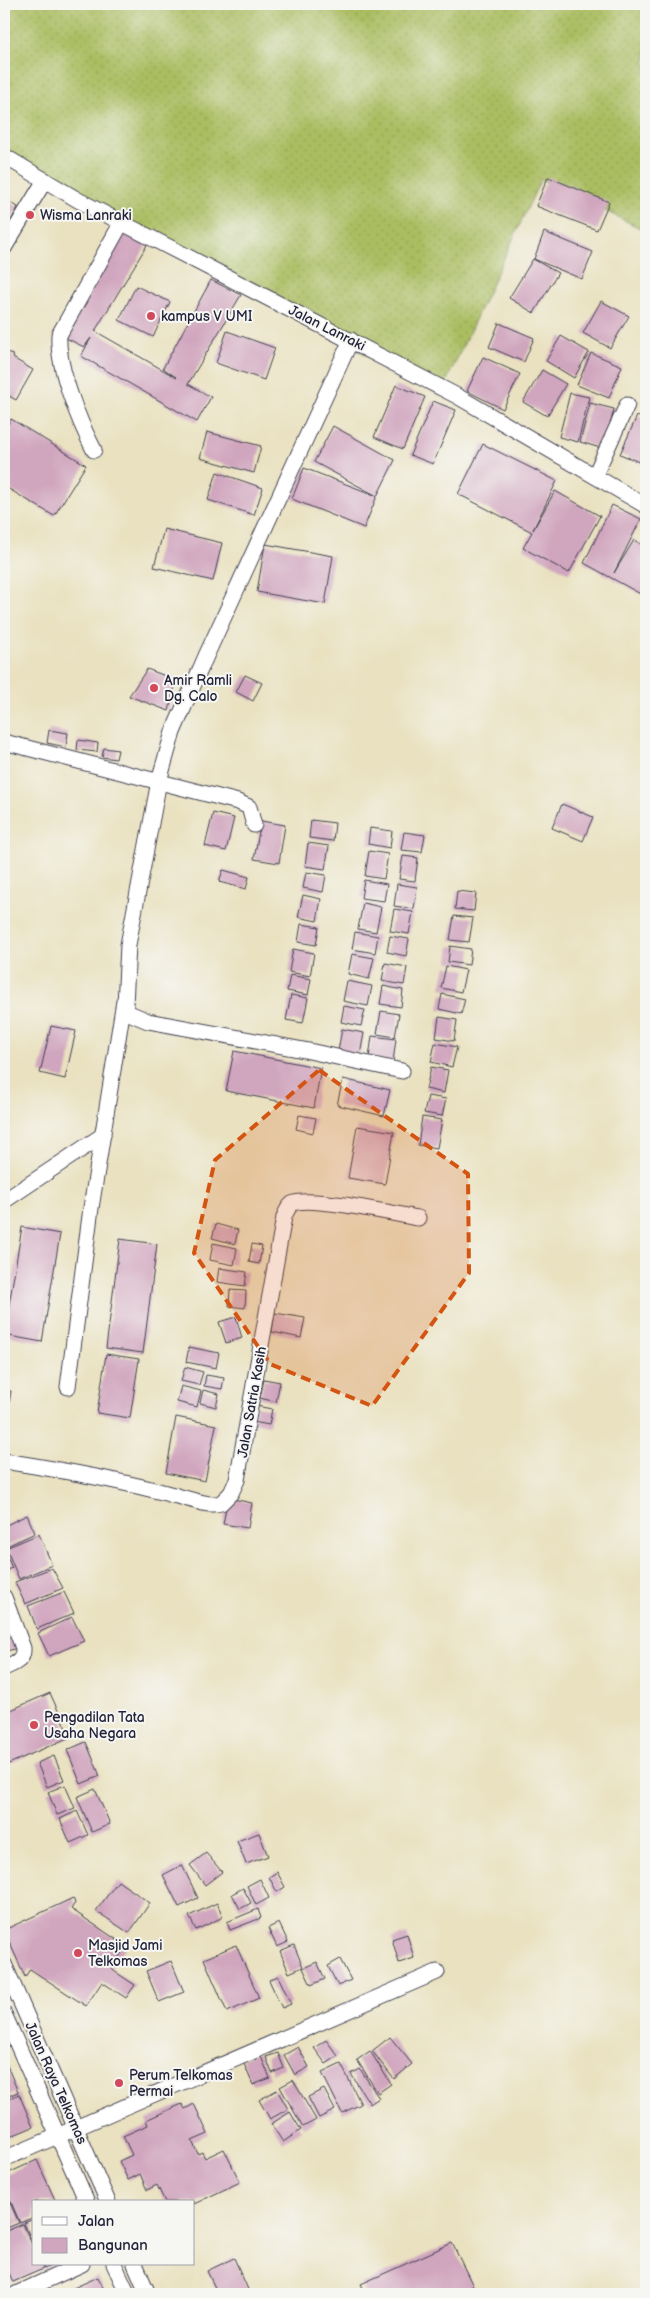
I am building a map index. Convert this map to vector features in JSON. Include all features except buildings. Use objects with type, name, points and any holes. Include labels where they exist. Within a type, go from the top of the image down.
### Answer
[{"type":"street","name":"Jalan Lanraki","points":[[4,156],[78,200],[457,396],[646,506]]},
{"type":"street","points":[[4,248],[45,180]]},
{"type":"street","points":[[94,450],[74,404],[60,356],[59,335],[122,222]]},
{"type":"street","points":[[351,340],[206,656],[174,732],[159,781],[128,945],[125,1005],[129,1013],[148,1021],[309,1050],[402,1071]]},
{"type":"street","points":[[595,475],[628,405]]},
{"type":"street","points":[[4,742],[246,805],[251,811],[254,825]]},
{"type":"street","points":[[68,1387],[91,1208],[125,994]]},
{"type":"street","points":[[4,1201],[103,1135]]},
{"type":"street","name":"Jalan Satria Kasih","points":[[4,1461],[132,1484],[206,1504],[221,1503],[234,1489],[237,1480],[284,1217],[288,1209],[292,1204],[310,1200],[418,1218]]},
{"type":"street","points":[[4,1597],[23,1648],[23,1654],[17,1662],[4,1668]]},
{"type":"street","name":"Jalan Raya Telkomas","points":[[4,1964],[107,2200]]},
{"type":"street","points":[[4,2159],[437,1972]]},
{"type":"street","name":"Jalan Raya Telkomas","points":[[4,2014],[85,2200]]},
{"type":"street","points":[[16,2294],[78,2266]]},
{"type":"street","points":[[115,2266],[128,2294]]},
{"type":"street","points":[[136,2266],[148,2294]]},
{"type":"highlighted area","points":[[319,1070],[468,1174],[469,1273],[372,1406],[270,1364],[194,1253],[215,1160]]},
{"type":"green space","points":[[10,4],[646,4],[646,231],[541,179],[440,395],[115,217],[4,148],[4,11]]},
{"type":"place","name":"Wisma Lanraki","points":[[30,215]]},
{"type":"place","name":"kampus V UMI","points":[[151,316]]},
{"type":"place","name":"Amir Ramli Dg. Calo","points":[[154,688]]},
{"type":"place","name":"Pengadilan Tata Usaha Negara","points":[[34,1725]]},
{"type":"place","name":"Masjid Jami Telkomas","points":[[78,1953]]},
{"type":"place","name":"Perum Telkomas Permai","points":[[119,2083]]}]
